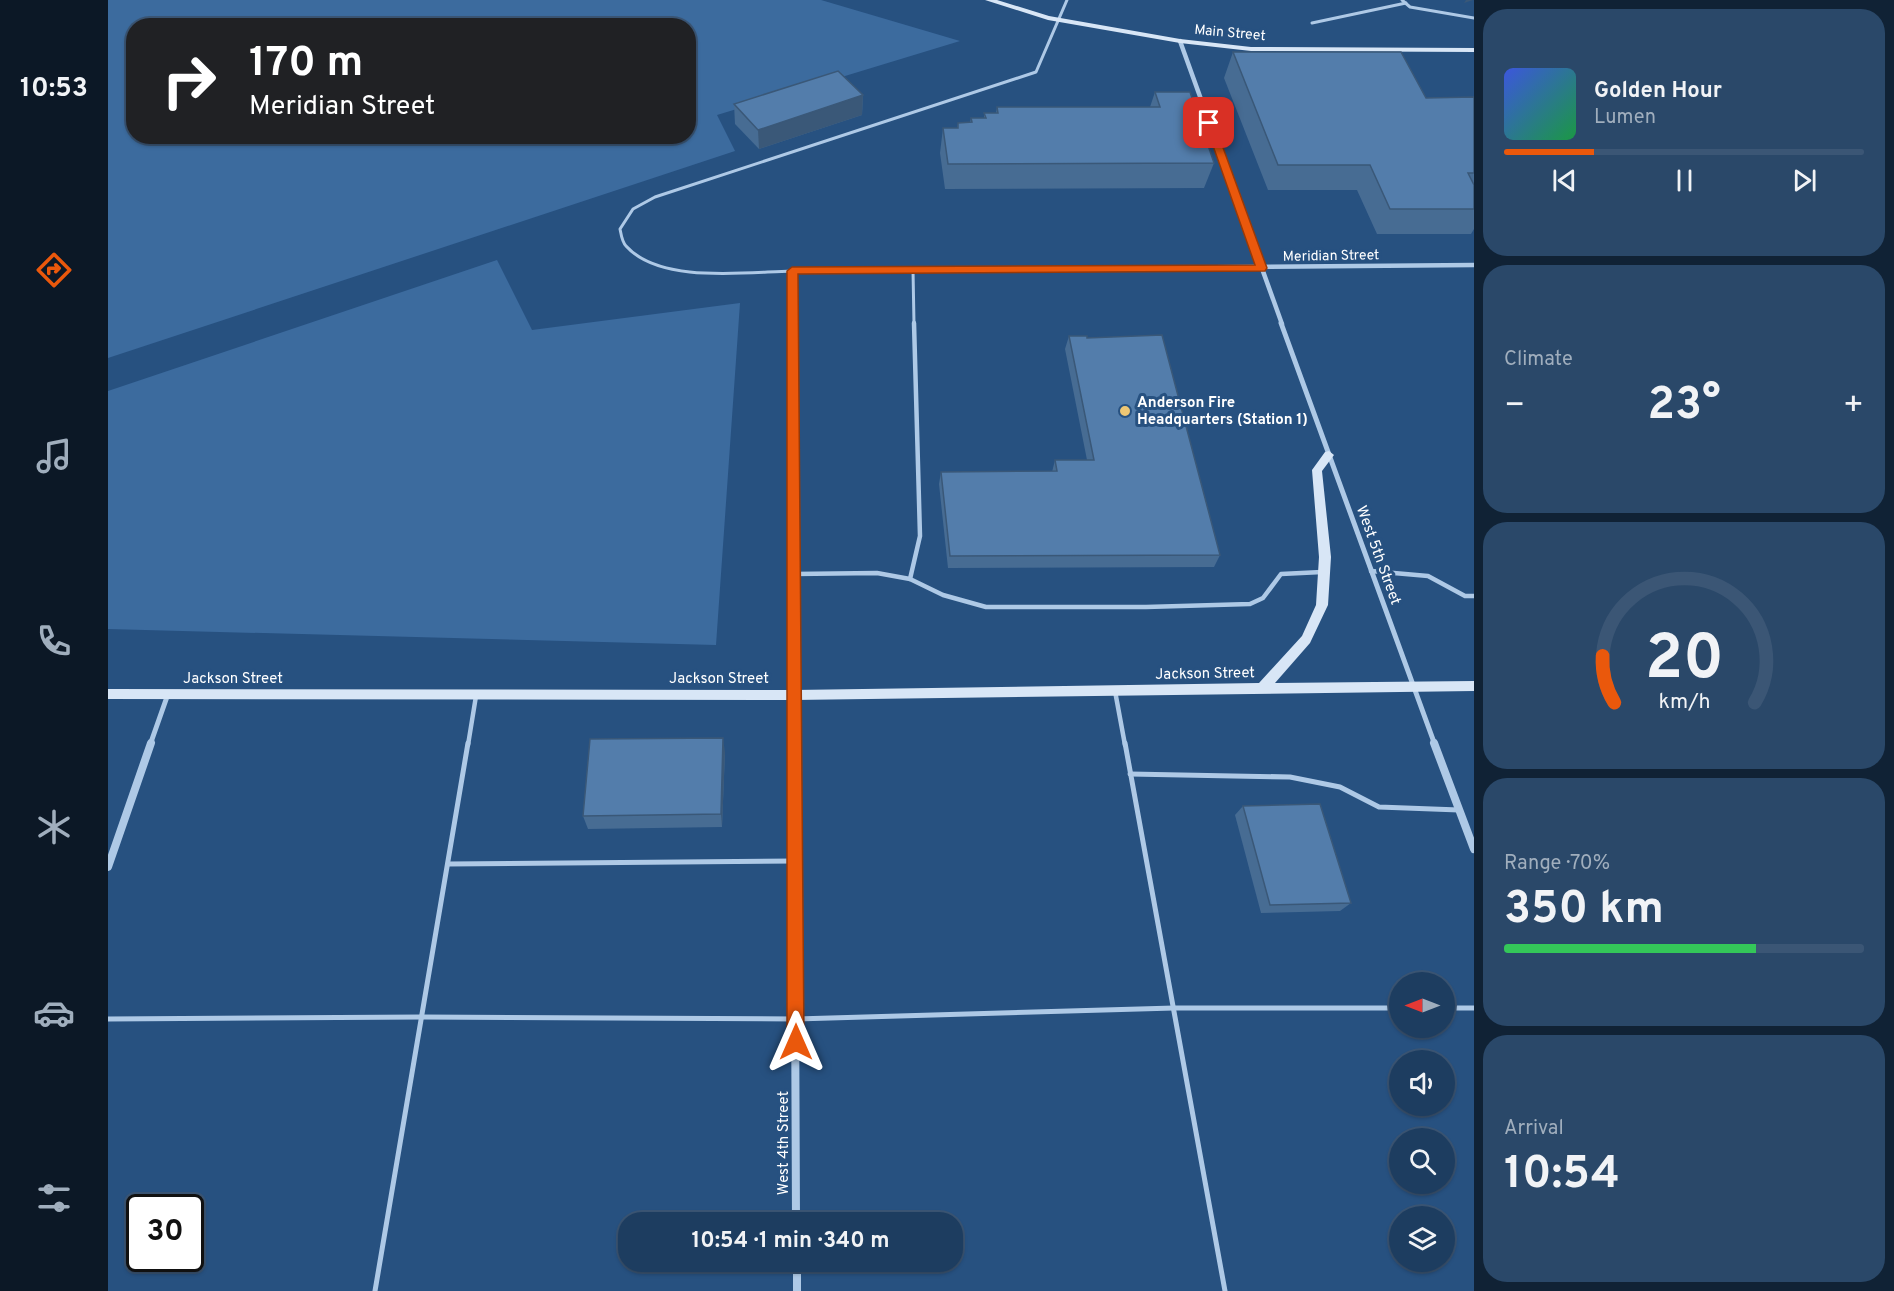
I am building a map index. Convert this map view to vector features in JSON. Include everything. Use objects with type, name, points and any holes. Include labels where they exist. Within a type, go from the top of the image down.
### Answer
[{"type":"main road","name":"Main Street","points":[[989,0],[1057,19],[1180,41],[1251,49],[1474,50]]},
{"type":"main road","points":[[1262,689],[1306,639],[1322,605],[1325,572],[1317,470],[1329,455]]},
{"type":"main road","name":"Jackson Street","points":[[108,694],[794,695],[1474,686]]},
{"type":"street","name":"West 5th Street","points":[[1180,41],[1370,571],[1474,849]]},
{"type":"street","name":"Meridian Street","points":[[792,271],[1262,268],[1474,264]]},
{"type":"street","name":"West 4th Street","points":[[792,271],[796,1212]]},
{"type":"street","points":[[108,867],[168,694]]},
{"type":"street","points":[[796,1272],[797,1291]]},
{"type":"lane","points":[[792,271],[687,271],[662,267],[642,258],[624,245],[620,229],[633,209],[655,197],[1036,72],[1066,0]]},
{"type":"lane","points":[[1402,0],[1410,7],[1474,18]]},
{"type":"lane","points":[[1312,23],[1406,3]]},
{"type":"lane","points":[[910,579],[920,536],[913,270]]},
{"type":"lane","points":[[1370,571],[1428,576],[1465,596],[1474,596]]},
{"type":"lane","points":[[794,574],[877,573],[910,579],[943,595],[986,608],[1084,608],[1250,604],[1263,598],[1281,574],[1325,572]]},
{"type":"lane","points":[[1115,691],[1226,1291]]},
{"type":"lane","points":[[375,1291],[477,695]]},
{"type":"lane","points":[[1130,774],[1290,777],[1340,787],[1379,807],[1459,810]]},
{"type":"lane","points":[[448,864],[795,861]]},
{"type":"lane","points":[[108,1019],[422,1017],[796,1019],[1173,1008],[1389,1008]]},
{"type":"lane","points":[[1455,1008],[1474,1008]]},
{"type":"shaded area","points":[[108,0],[821,0],[960,41],[717,115],[735,151],[108,358]]},
{"type":"shaded area","points":[[497,260],[532,330],[740,303],[716,645],[108,629],[108,391]]},
{"type":"building","points":[[1233,52],[1401,52],[1426,98],[1474,97],[1474,173],[1468,173],[1474,185],[1474,209],[1390,209],[1370,165],[1278,165]]},
{"type":"building","points":[[838,71],[863,95],[758,130],[734,104]]},
{"type":"building","points":[[1155,92],[1190,92],[1214,163],[948,164],[943,128],[958,128],[958,123],[972,122],[971,118],[986,118],[984,113],[998,113],[997,107],[1160,107]]},
{"type":"building","name":"Anderson Fire Headquarters (Station 1)","points":[[1162,335],[1220,555],[950,556],[941,472],[1057,471],[1055,460],[1094,460],[1069,336],[1087,336],[1087,338]]},
{"type":"building","points":[[723,738],[721,814],[583,816],[590,739]]},
{"type":"building","points":[[1320,804],[1351,903],[1270,905],[1243,806]]},
{"type":"place","name":"Anderson Fire Headquarters (Station 1)","points":[[1125,411]]},
{"type":"route","points":[[796,1042],[792,271],[1262,268],[1209,123]]}]
